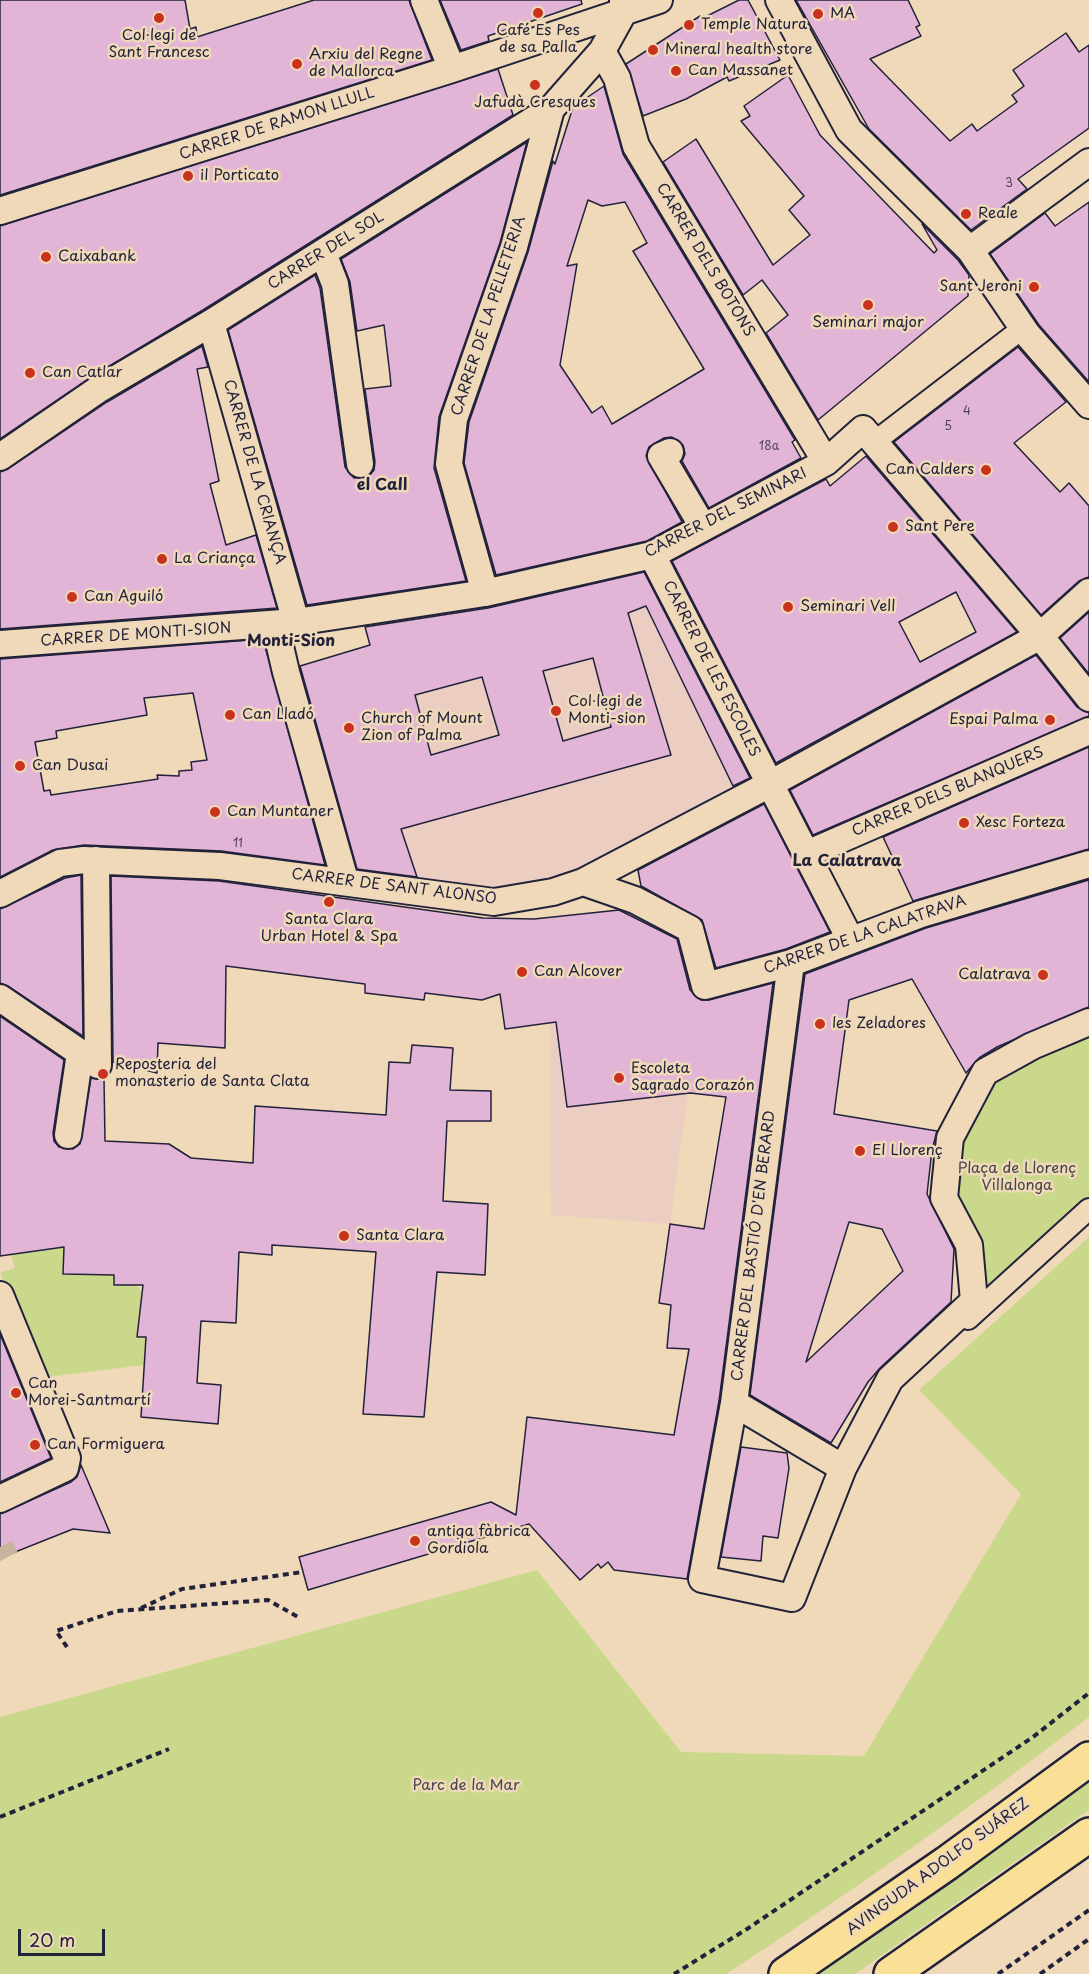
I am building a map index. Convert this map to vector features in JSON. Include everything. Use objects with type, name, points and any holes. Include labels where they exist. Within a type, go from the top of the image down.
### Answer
[{"type":"highway","name":"AVINGUDA ADOLFO SUÁREZ","points":[[786,1974],[947,1863],[1089,1759]]},
{"type":"highway","points":[[891,1974],[1089,1835]]},
{"type":"street","points":[[424,0],[452,69]]},
{"type":"street","name":"CARRER DE RAMON LLULL","points":[[0,211],[452,69],[623,7],[659,0]]},
{"type":"street","points":[[779,0],[849,130],[970,250],[1023,328],[1089,405]]},
{"type":"street","name":"CARRER DEL SOL","points":[[0,457],[99,389],[211,323],[551,109],[602,51],[623,7]]},
{"type":"street","name":"CARRER DELS BOTONS","points":[[602,51],[617,78],[636,146],[826,462]]},
{"type":"street","name":"CARRER DE LA PELLETERIA","points":[[485,593],[449,464],[454,419],[514,247],[551,109]]},
{"type":"street","points":[[970,250],[1089,162]]},
{"type":"street","points":[[323,253],[335,284],[360,464]]},
{"type":"street","name":"CARRER DE LA CRIANÇA","points":[[211,323],[286,623],[286,672],[345,880]]},
{"type":"street","points":[[1023,328],[868,436],[1040,636],[1089,698]]},
{"type":"street","name":"CARRER DEL SEMINARI","points":[[485,593],[651,555],[826,462],[868,436]]},
{"type":"street","points":[[670,452],[661,456],[703,528]]},
{"type":"street","name":"CARRER DE LES ESCOLES","points":[[651,555],[850,939]]},
{"type":"street","name":"CARRER DE SANT ALONSO","points":[[0,894],[60,863],[96,860],[220,866],[345,880],[494,902],[553,892],[583,882],[770,784],[1040,636],[1089,592]]},
{"type":"street","name":"CARRER DE MONTI-SION","points":[[0,644],[286,623],[485,593]]},
{"type":"street","name":"CARRER DELS BLANQUERS","points":[[807,854],[1089,731]]},
{"type":"street","points":[[68,1135],[89,1059],[96,860]]},
{"type":"street","name":"CARRER DE LA CALATRAVA","points":[[583,882],[635,900],[690,929],[705,986],[791,963],[921,914],[1089,864]]},
{"type":"street","name":"CARRER DEL BASTIÓ D'EN BERARD","points":[[791,963],[734,1403],[843,1468]]},
{"type":"street","points":[[0,998],[89,1059]]},
{"type":"street","points":[[734,1403],[702,1579],[792,1598],[843,1468],[890,1379],[974,1301],[969,1245],[944,1198],[950,1138],[984,1072],[1032,1046],[1089,1022]]},
{"type":"street","points":[[897,1384],[1089,1209]]},
{"type":"street","points":[[0,1295],[67,1458],[65,1468],[0,1499]]},
{"type":"path","points":[[138,1609],[182,1589],[303,1572]]},
{"type":"path","points":[[67,1647],[56,1631],[117,1611],[268,1600],[298,1617]]},
{"type":"path","points":[[674,1974],[747,1929],[1033,1737],[1089,1693]]},
{"type":"path","points":[[0,1817],[169,1749]]},
{"type":"path","points":[[998,1974],[1089,1910]]},
{"type":"path","points":[[1040,1974],[1089,1939]]},
{"type":"shaded area","name":"Col·legi de Monti-sion","points":[[649,563],[759,776],[560,882],[528,890],[348,871],[329,808],[407,786],[365,627]]},
{"type":"shaded area","name":"Escoleta Sagrado Corazón","points":[[544,992],[663,997],[697,994],[688,1093],[670,1224],[551,1215],[550,1023]]},
{"type":"green space","name":"Plaça de Llorenç Villalonga","points":[[1089,1022],[1089,1209],[974,1301],[944,1198],[985,1072]]},
{"type":"green space","name":"Parc de la Mar","points":[[1089,1237],[1089,1717],[955,1817],[819,1912],[726,1974],[0,1974],[0,1717],[537,1570],[681,1752],[864,1756],[1021,1494],[919,1390]]},
{"type":"green space","points":[[65,1243],[63,1274],[114,1275],[114,1285],[137,1285],[142,1294],[137,1336],[146,1337],[144,1365],[47,1377],[0,1273],[15,1268],[11,1255]]},
{"type":"green space","points":[[1089,1782],[1089,1810],[855,1974],[818,1974],[908,1914]]},
{"type":"building","points":[[0,0],[185,0],[190,29],[196,27],[197,37],[314,0],[409,0],[432,60],[0,195]]},
{"type":"building","points":[[440,0],[581,0],[582,4],[488,36],[489,41],[461,50]]},
{"type":"building","name":"Can Massanet","points":[[739,0],[748,0],[780,60],[729,81],[727,77],[686,99],[643,116],[626,64],[700,16],[701,19]]},
{"type":"building","points":[[796,0],[908,0],[920,25],[916,27],[921,36],[870,59],[950,141],[972,124],[977,131],[1017,102],[1012,95],[1024,86],[1013,70],[1066,33],[1079,52],[1089,45],[1089,128],[1018,179],[1027,189],[971,230],[869,129]]},
{"type":"building","points":[[498,69],[513,115],[203,310],[91,377],[0,439],[0,226]]},
{"type":"building","points":[[788,75],[820,135],[934,253],[937,250],[922,224],[958,260],[969,275],[968,296],[818,420],[766,333],[788,315],[762,280],[743,295],[663,162],[696,139],[773,265],[810,235],[789,210],[804,196],[741,121],[750,116],[744,106]]},
{"type":"building","points":[[604,86],[623,154],[795,440],[792,442],[801,458],[709,508],[682,461],[685,454],[683,445],[672,437],[664,438],[649,447],[646,456],[682,522],[647,541],[496,575],[464,463],[469,422],[528,252],[553,161],[555,164],[573,107]],"holes":[[[588,200],[602,206],[625,202],[647,243],[633,251],[704,369],[612,424],[602,406],[592,413],[560,365],[577,264],[567,266]]]},
{"type":"building","points":[[527,142],[500,243],[439,417],[434,468],[466,581],[307,605],[228,330],[315,275],[320,288],[345,467],[354,478],[369,476],[374,470],[375,462],[365,389],[391,386],[384,325],[357,331],[350,282],[341,259]]},
{"type":"building","points":[[1089,202],[1089,382],[1039,325],[990,254],[1045,213],[1055,226]]},
{"type":"building","points":[[202,346],[208,367],[197,369],[219,481],[210,484],[226,545],[256,535],[277,608],[0,629],[0,472],[8,469],[107,402]]},
{"type":"building","points":[[1018,347],[1066,402],[1014,443],[1060,492],[1069,483],[1089,506],[1089,577],[1079,581],[1041,615],[894,442]]},
{"type":"building","name":"Seminari Vell","points":[[866,456],[1017,632],[776,763],[672,561],[826,479],[830,486]],"holes":[[[956,592],[976,632],[920,662],[899,622]]]},
{"type":"building","points":[[644,572],[750,778],[733,786],[646,606],[628,613],[671,755],[401,829],[417,877],[357,869],[300,666],[370,645],[365,627],[488,608]],"holes":[[[593,658],[611,727],[563,741],[543,671]],[[482,677],[499,735],[431,755],[415,695]]]},
{"type":"building","points":[[1089,612],[1089,674],[1060,638]]},
{"type":"building","points":[[263,639],[325,865],[221,851],[84,845],[53,850],[0,877],[0,659]],"holes":[[[193,693],[207,760],[191,762],[192,770],[179,771],[179,776],[157,775],[158,779],[51,795],[50,790],[44,791],[35,742],[57,738],[56,731],[147,715],[144,698]]]},
{"type":"building","points":[[1036,655],[1077,707],[1089,713],[1089,716],[813,835],[790,790]]},
{"type":"building","name":"Xesc Forteza","points":[[1089,747],[1089,849],[913,901],[883,837]]},
{"type":"building","points":[[764,804],[830,932],[786,949],[716,968],[702,920],[641,886],[638,870]]},
{"type":"building","points":[[81,875],[83,1036],[0,983],[0,909],[65,878]]},
{"type":"building","points":[[111,876],[219,881],[483,918],[534,919],[619,910],[677,939],[690,990],[701,1000],[709,1000],[773,983],[719,1401],[687,1579],[614,1570],[608,1562],[601,1568],[598,1564],[580,1580],[529,1524],[308,1590],[299,1557],[491,1502],[516,1515],[527,1417],[674,1435],[689,1349],[667,1348],[671,1305],[659,1303],[670,1224],[704,1229],[726,1097],[690,1093],[567,1107],[556,1022],[505,1029],[500,994],[482,1000],[425,993],[424,1000],[365,993],[365,984],[226,966],[225,1048],[158,1043],[157,1073],[113,1062]]},
{"type":"building","points":[[1089,880],[1089,1007],[997,1047],[979,1058],[966,1073],[912,979],[849,1000],[834,1114],[937,1131],[932,1150],[927,1194],[954,1249],[951,1302],[868,1382],[831,1443],[750,1395],[805,974],[926,928]],"holes":[[[849,1222],[882,1229],[903,1271],[806,1362]]]},
{"type":"building","name":"Santa Clara","points":[[0,1016],[64,1060],[53,1133],[54,1141],[59,1147],[73,1149],[80,1144],[91,1078],[104,1079],[105,1141],[169,1144],[191,1158],[253,1163],[255,1106],[386,1115],[389,1062],[410,1063],[412,1045],[453,1048],[450,1090],[491,1091],[491,1121],[447,1121],[443,1201],[488,1204],[485,1275],[437,1272],[424,1417],[363,1414],[376,1252],[272,1245],[272,1255],[239,1252],[236,1323],[201,1321],[197,1383],[221,1385],[218,1424],[141,1417],[146,1337],[137,1337],[143,1285],[114,1285],[114,1275],[63,1274],[64,1247],[0,1256]]},
{"type":"building","points":[[0,1334],[51,1458],[0,1482]]},
{"type":"building","points":[[741,1447],[787,1453],[789,1468],[778,1538],[763,1536],[761,1561],[721,1557]]},
{"type":"building","points":[[81,1465],[110,1533],[73,1529],[0,1558],[0,1514],[71,1482],[77,1477]]},
{"type":"tunnel","points":[[0,1547],[6,1558]]},
{"type":"place","name":"Café Es Pes de sa Palla","points":[[538,13]]},
{"type":"place","name":"MA","points":[[818,14]]},
{"type":"place","name":"Col·legi de Sant Francesc","points":[[159,18]]},
{"type":"place","name":"Temple Natura","points":[[689,25]]},
{"type":"place","name":"Mineral health store","points":[[653,50]]},
{"type":"place","name":"Arxiu del Regne de Mallorca","points":[[297,64]]},
{"type":"place","name":"Can Massanet","points":[[676,71]]},
{"type":"place","name":"Jafudà Cresques","points":[[535,85]]},
{"type":"place","name":"il Porticato","points":[[188,176]]},
{"type":"place","name":"Reale","points":[[966,214]]},
{"type":"place","name":"Caixabank","points":[[46,257]]},
{"type":"place","name":"Sant Jeroni","points":[[1034,287]]},
{"type":"place","name":"Seminari major","points":[[868,305]]},
{"type":"place","name":"Can Catlar","points":[[30,373]]},
{"type":"place","name":"Can Calders","points":[[986,470]]},
{"type":"place","name":"Sant Pere","points":[[893,527]]},
{"type":"place","name":"La Criança","points":[[162,559]]},
{"type":"place","name":"Can Aguiló","points":[[72,597]]},
{"type":"place","name":"Seminari Vell","points":[[788,607]]},
{"type":"place","name":"Col·legi de Monti-sion","points":[[556,711]]},
{"type":"place","name":"Can Lladó","points":[[230,715]]},
{"type":"place","name":"Espai Palma","points":[[1050,720]]},
{"type":"place","name":"Church of Mount Zion of Palma","points":[[349,728]]},
{"type":"place","name":"Can Dusai","points":[[20,766]]},
{"type":"place","name":"Can Muntaner","points":[[215,812]]},
{"type":"place","name":"Xesc Forteza","points":[[964,823]]},
{"type":"place","name":"Santa Clara Urban Hotel & Spa","points":[[329,902]]},
{"type":"place","name":"Can Alcover","points":[[522,972]]},
{"type":"place","name":"Calatrava","points":[[1043,975]]},
{"type":"place","name":"les Zeladores","points":[[820,1024]]},
{"type":"place","name":"Reposteria del monasterio de Santa Clata","points":[[103,1074]]},
{"type":"place","name":"Escoleta Sagrado Corazón","points":[[619,1078]]},
{"type":"place","name":"El Llorenç","points":[[860,1151]]},
{"type":"place","name":"Santa Clara","points":[[344,1236]]},
{"type":"place","name":"Can Morei-Santmartí","points":[[16,1393]]},
{"type":"place","name":"Can Formiguera","points":[[35,1445]]},
{"type":"place","name":"antiga fàbrica Gordiola","points":[[415,1541]]},
{"type":"district","name":"el Call","points":[[382,486]]},
{"type":"district","name":"Monti-Sion","points":[[291,642]]},
{"type":"district","name":"La Calatrava","points":[[847,862]]}]
